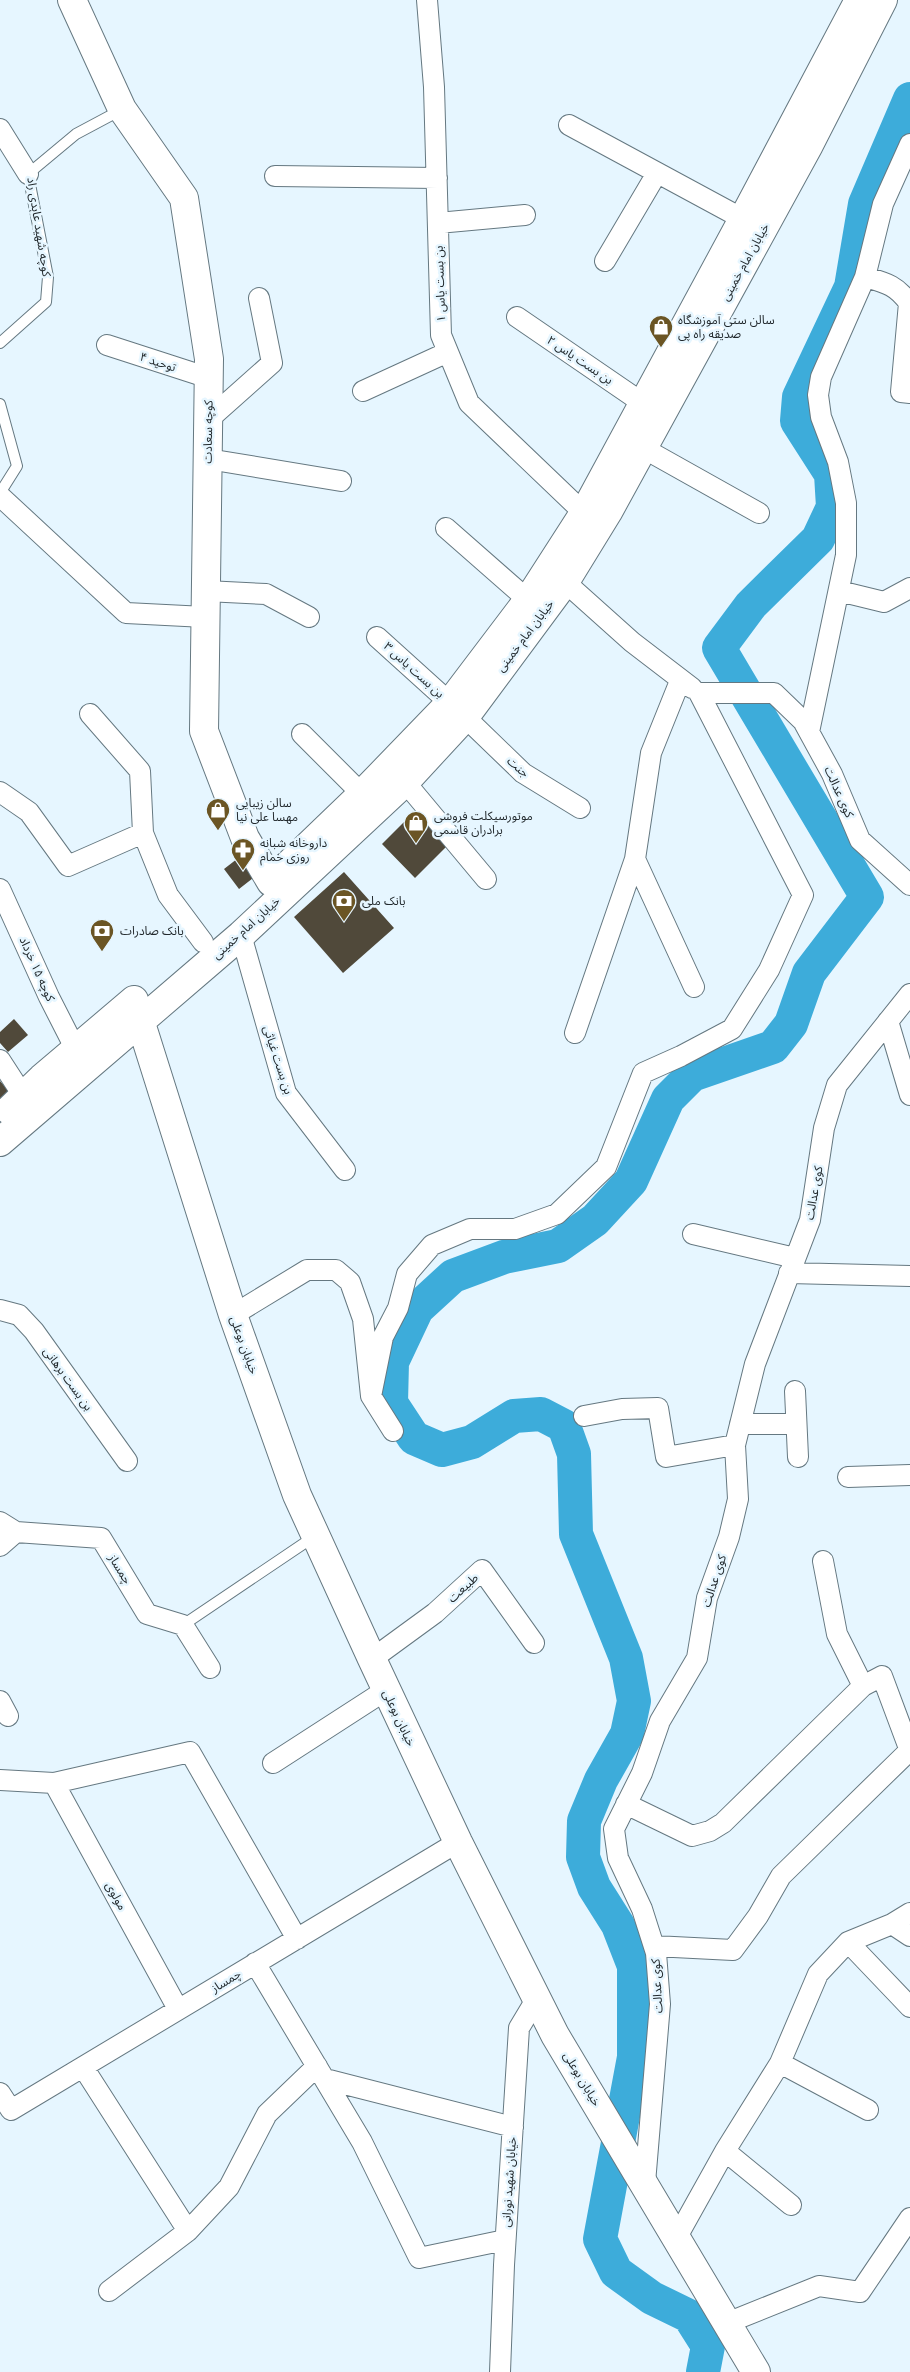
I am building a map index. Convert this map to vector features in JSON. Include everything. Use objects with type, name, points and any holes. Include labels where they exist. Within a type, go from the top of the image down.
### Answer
[{"type":"main road","name":"کوچه سعادت","points":[[72,0],[122,109],[184,198],[209,359],[204,731],[245,838],[271,882]]},
{"type":"main road","name":"خیابان امام خمینی","points":[[0,1118],[42,1078],[271,882],[362,794],[457,710],[566,582],[608,512],[809,145],[883,0]]},
{"type":"main road","name":"خیابان امام خمینی","points":[[0,1142],[241,935],[406,782],[457,710],[584,513],[855,9]]},
{"type":"main road","name":"خیابان بوعلی","points":[[140,1020],[233,1315],[298,1495],[386,1690],[458,1842],[555,2035],[645,2182],[756,2372]]},
{"type":"street","name":"بن بست یاس ۱","points":[[427,0],[434,87],[441,335],[469,403],[584,513]]},
{"type":"street","points":[[569,125],[743,219]]},
{"type":"street","points":[[0,129],[28,174]]},
{"type":"street","points":[[809,732],[846,555],[846,503],[838,462],[821,417],[818,395],[821,377],[865,277],[883,204],[910,144]]},
{"type":"street","points":[[605,261],[657,173]]},
{"type":"street","points":[[275,176],[437,178]]},
{"type":"street","points":[[438,223],[526,215]]},
{"type":"street","points":[[865,277],[886,283],[900,290],[909,303],[901,392],[910,393]]},
{"type":"street","points":[[208,420],[272,363],[259,298]]},
{"type":"street","name":"بن بست یاس ۲","points":[[517,317],[644,404]]},
{"type":"street","name":"توحید ۴","points":[[107,345],[209,378]]},
{"type":"street","points":[[363,391],[448,352]]},
{"type":"street","points":[[643,448],[759,513]]},
{"type":"street","points":[[208,459],[341,481]]},
{"type":"street","points":[[0,495],[126,613],[206,604],[266,594],[309,616]]},
{"type":"street","points":[[446,528],[528,600]]},
{"type":"street","points":[[371,1396],[383,1337],[398,1308],[407,1274],[432,1245],[470,1229],[515,1229],[558,1214],[606,1167],[643,1073],[732,1030],[769,970],[803,896],[699,693],[680,681],[632,642],[566,582]]},
{"type":"street","points":[[839,591],[884,602],[910,588]]},
{"type":"street","name":"بن بست یاس ۳","points":[[377,637],[457,710]]},
{"type":"street","points":[[574,1033],[635,859],[652,753],[680,681]]},
{"type":"street","name":"کوی عدالت","points":[[699,693],[774,693],[803,721],[832,774],[860,840],[910,884]]},
{"type":"street","name":"جنت","points":[[457,710],[523,773],[580,808]]},
{"type":"street","points":[[90,714],[140,771],[143,833],[168,895],[203,942]]},
{"type":"street","points":[[302,734],[362,794]]},
{"type":"street","points":[[406,782],[486,879]]},
{"type":"street","points":[[0,792],[28,812],[68,866],[143,833]]},
{"type":"street","points":[[635,859],[694,988]]},
{"type":"street","name":"کوچه ۱۵ خرداد","points":[[0,889],[49,997],[76,1050]]},
{"type":"street","name":"بن بست غیاثی","points":[[241,935],[286,1093],[345,1170]]},
{"type":"street","name":"کوی عدالت","points":[[645,2182],[660,2004],[654,1946],[642,1909],[618,1858],[614,1828],[642,1773],[660,1721],[697,1658],[707,1598],[729,1537],[738,1499],[735,1445],[740,1424],[755,1364],[810,1220],[824,1128],[837,1085],[910,994]]},
{"type":"street","points":[[888,1022],[910,1095]]},
{"type":"street","points":[[0,1060],[24,1097]]},
{"type":"street","points":[[693,1234],[792,1265],[910,1276]]},
{"type":"street","points":[[233,1315],[308,1270],[336,1270],[350,1282],[363,1318],[371,1396],[393,1431]]},
{"type":"street","name":"بن بست برهانی","points":[[0,1310],[19,1315],[34,1331],[127,1461]]},
{"type":"street","points":[[795,1391],[798,1457]]},
{"type":"street","points":[[584,1416],[622,1409],[658,1408],[666,1457],[735,1445]]},
{"type":"street","points":[[740,1424],[796,1424]]},
{"type":"street","points":[[848,1477],[910,1475]]},
{"type":"street","points":[[0,1546],[8,1527]]},
{"type":"street","name":"چمساز","points":[[8,1527],[100,1538],[147,1614],[183,1625]]},
{"type":"street","points":[[823,1561],[837,1634],[863,1686]]},
{"type":"street","name":"طبيعت","points":[[372,1659],[435,1613],[482,1570],[534,1643]]},
{"type":"street","points":[[183,1625],[210,1668]]},
{"type":"street","points":[[626,1804],[692,1836],[710,1832],[724,1823],[863,1686],[882,1676],[910,1750],[781,1876],[758,1916],[733,1950],[654,1946]]},
{"type":"street","points":[[273,1764],[386,1690]]},
{"type":"street","points":[[0,1780],[54,1783],[190,1752],[297,1939]]},
{"type":"street","name":"مولوی","points":[[54,1783],[178,2009]]},
{"type":"street","name":"چمساز","points":[[0,2093],[11,2110],[458,1842]]},
{"type":"street","points":[[677,2237],[725,2151],[780,2063],[818,1974],[848,1942],[892,1924],[910,1913]]},
{"type":"street","points":[[892,1924],[910,1936]]},
{"type":"street","points":[[848,1942],[910,2006]]},
{"type":"street","points":[[255,1964],[362,2142],[419,2258],[506,2240]]},
{"type":"street","name":"خیابان شهید نورانی","points":[[500,2372],[512,2127],[519,2028],[537,1998]]},
{"type":"street","points":[[780,2063],[868,2110]]},
{"type":"street","points":[[83,2067],[188,2231]]},
{"type":"street","points":[[321,2072],[512,2127]]},
{"type":"street","points":[[109,2292],[188,2231],[229,2187],[267,2114],[321,2072]]},
{"type":"street","points":[[725,2151],[791,2205]]},
{"type":"street","points":[[728,2323],[819,2286],[860,2292],[902,2246],[910,2218]]},
{"type":"lane","name":"کوچه شهید عابدی راد","points":[[0,342],[46,302],[48,277],[28,174],[76,134],[122,109]]},
{"type":"lane","points":[[0,404],[17,466],[0,495]]},
{"type":"lane","points":[[183,1625],[316,1535]]},
{"type":"building","name":"موتورسیکلت فروشی برادران قاسمی","points":[[416,810],[450,843],[415,878],[382,844]]},
{"type":"building","name":"داروخانه شبانه روزی خمام","points":[[246,852],[261,872],[239,889],[224,869]]},
{"type":"building","name":"بانک ملی","points":[[344,872],[394,928],[343,973],[294,917]]},
{"type":"building","points":[[14,1019],[28,1035],[8,1052],[0,1043],[0,1032]]},
{"type":"building","points":[[0,1081],[15,1098],[0,1110]]},
{"type":"waterway","points":[[703,2372],[708,2346],[689,2316],[652,2298],[616,2272],[600,2239],[634,2057],[634,1966],[618,1925],[594,1887],[583,1857],[584,1821],[601,1780],[627,1734],[634,1701],[626,1658],[576,1534],[574,1454],[564,1426],[541,1414],[514,1416],[472,1442],[442,1450],[414,1438],[391,1403],[392,1362],[417,1309],[453,1276],[504,1257],[558,1246],[595,1220],[631,1181],[668,1099],[692,1075],[773,1047],[791,1024],[809,973],[867,897],[719,648],[751,605],[818,539],[833,507],[831,474],[797,421],[799,397],[851,287],[865,204],[910,99]]},
{"type":"place","name":"سالن ستی آموزشگاه صدیقه راه پی","points":[[661,348]]},
{"type":"place","name":"سالن زیبایی مهسا علی نیا","points":[[218,831]]},
{"type":"place","name":"موتورسیکلت فروشی برادران قاسمی","points":[[416,844]]},
{"type":"place","name":"داروخانه شبانه روزی خمام","points":[[243,871]]},
{"type":"place","name":"بانک ملی","points":[[344,922]]},
{"type":"place","name":"بانک صادرات","points":[[102,952]]}]
